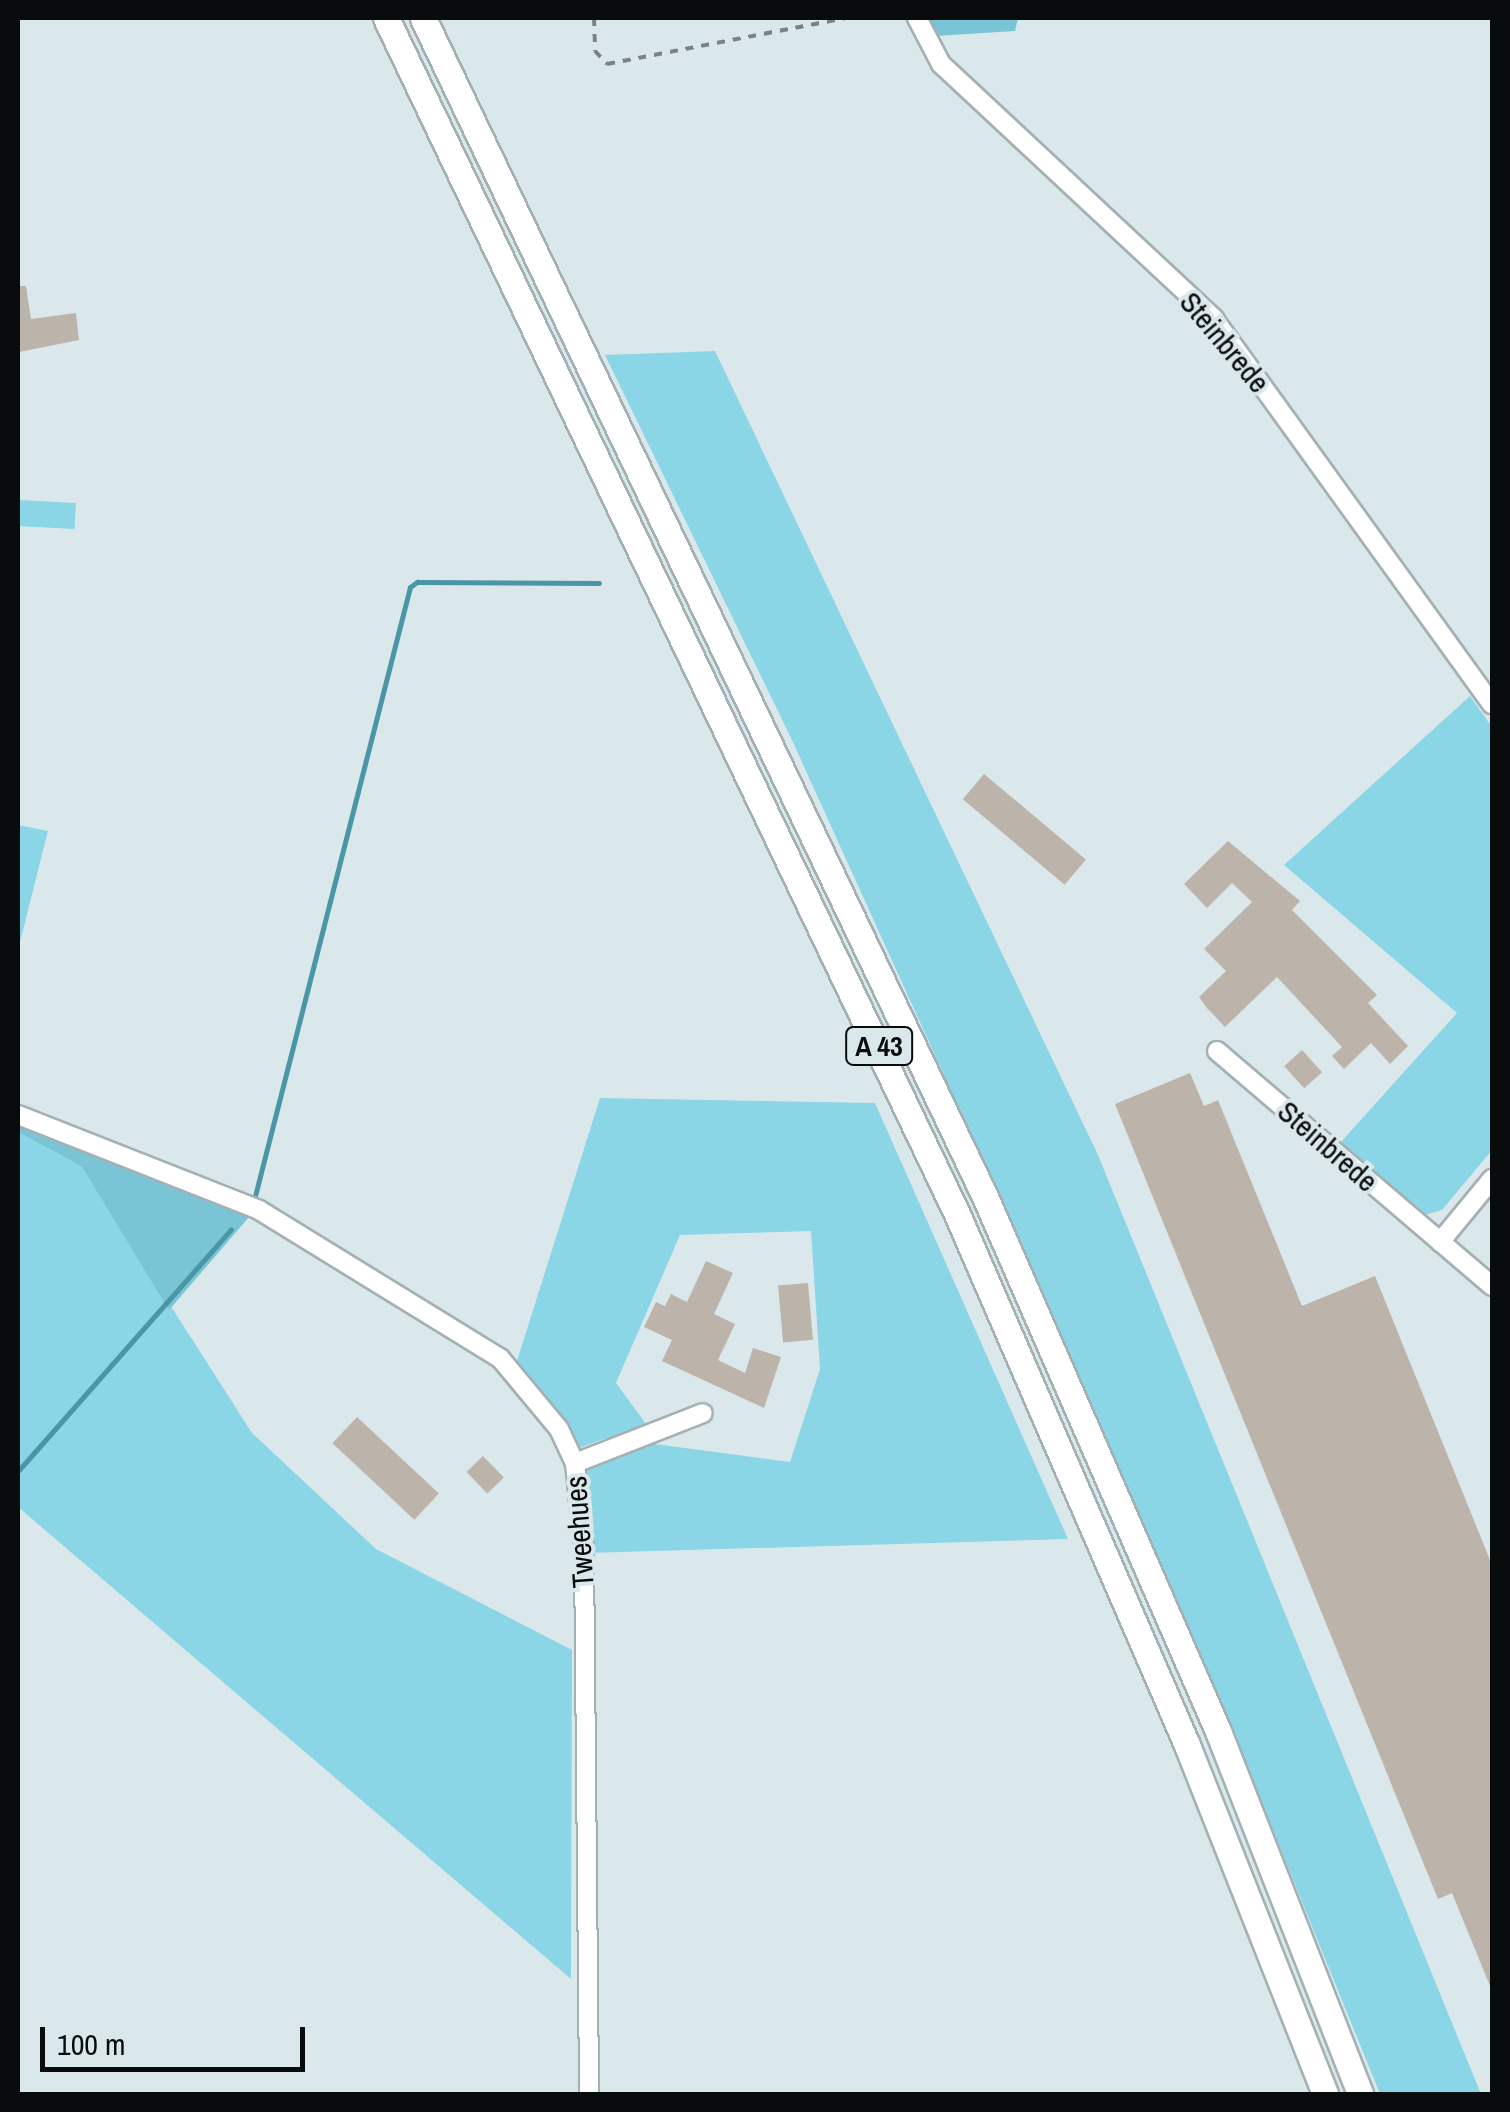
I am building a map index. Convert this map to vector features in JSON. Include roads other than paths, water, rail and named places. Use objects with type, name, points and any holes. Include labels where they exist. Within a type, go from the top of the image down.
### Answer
[{"type":"highway","name":"A 43","points":[[386,18],[957,1214],[1187,1745],[1324,2094]]},
{"type":"highway","name":"A 43","points":[[423,18],[986,1199],[1210,1713],[1360,2094]]},
{"type":"street","name":"Steinbrede","points":[[916,18],[941,64],[1214,319],[1492,704]]},
{"type":"street","name":"Steinbrede","points":[[1217,1051],[1492,1286]]},
{"type":"street","name":"Tweehues","points":[[18,1115],[259,1210],[515,1370],[548,1411],[575,1463],[584,1550],[590,2094]]},
{"type":"street","points":[[1440,1242],[1492,1179]]},
{"type":"street","points":[[575,1463],[703,1413]]},
{"type":"waterway","points":[[255,1196],[410,587],[417,582],[599,583]]},
{"type":"waterway","points":[[18,1471],[231,1229]]}]
